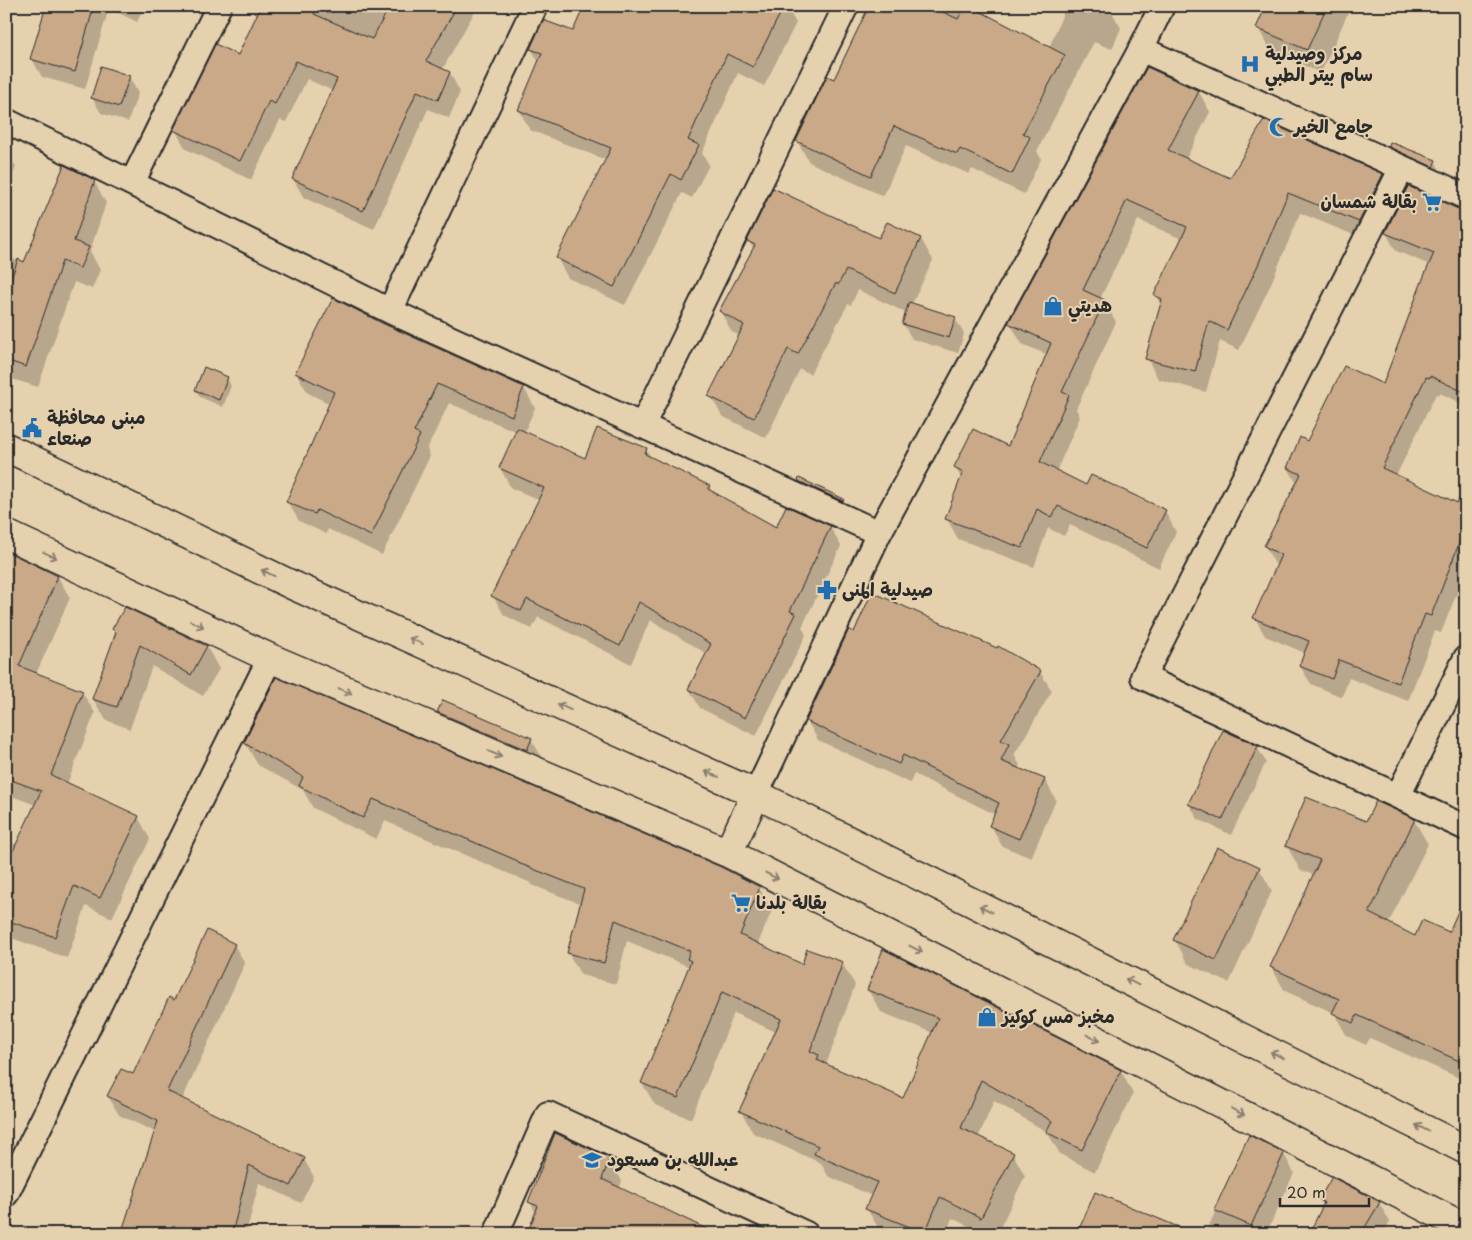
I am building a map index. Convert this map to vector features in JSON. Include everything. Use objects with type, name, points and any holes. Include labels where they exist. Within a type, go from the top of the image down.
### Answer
[{"type":"street","points":[[132,183],[219,6]]},
{"type":"street","points":[[390,311],[535,6]]},
{"type":"street","points":[[642,426],[846,6]]},
{"type":"street","points":[[728,854],[879,533],[1141,49],[1162,6]]},
{"type":"street","points":[[1141,49],[1466,197]]},
{"type":"street","points":[[6,121],[390,311],[879,533]]},
{"type":"street","points":[[1402,168],[1144,677],[1466,828]]},
{"type":"street","points":[[6,447],[290,584],[756,794],[1466,1150]]},
{"type":"street","points":[[6,534],[270,658],[728,854],[1466,1228]]},
{"type":"street","points":[[6,1194],[12,1167],[270,658]]},
{"type":"street","points":[[1398,796],[1466,658]]},
{"type":"street","points":[[496,1234],[548,1114],[806,1234]]},
{"type":"building","points":[[46,6],[94,6],[75,72],[30,59]]},
{"type":"building","points":[[261,6],[317,6],[314,14],[372,39],[390,6],[457,6],[426,61],[450,72],[438,100],[417,91],[363,211],[292,179],[337,79],[296,61],[275,104],[269,101],[240,161],[173,130],[215,44],[238,55]]},
{"type":"building","points":[[584,6],[784,6],[753,67],[727,54],[688,140],[699,145],[681,180],[671,174],[614,287],[556,258],[611,148],[518,110],[542,53],[530,49],[543,20],[573,31]]},
{"type":"building","points":[[869,6],[930,6],[958,19],[965,6],[970,6],[1065,55],[1023,133],[1030,137],[1012,174],[960,149],[957,154],[894,126],[871,176],[796,141],[827,76],[834,79]]},
{"type":"building","points":[[1266,6],[1327,6],[1307,50],[1256,28]]},
{"type":"building","points":[[101,66],[130,76],[119,107],[91,98]]},
{"type":"building","points":[[1147,67],[1199,91],[1168,150],[1230,178],[1264,120],[1383,174],[1359,222],[1288,193],[1258,265],[1227,330],[1209,321],[1195,372],[1145,359],[1162,299],[1154,295],[1187,227],[1127,200],[1083,290],[1105,300],[1062,392],[1069,395],[1040,462],[1086,485],[1091,475],[1166,510],[1147,548],[1058,506],[1052,517],[1037,509],[1022,548],[945,519],[963,472],[954,467],[973,429],[1008,446],[1051,343],[1008,323]]},
{"type":"building","points":[[1390,142],[1436,160],[1433,167],[1389,147]]},
{"type":"building","points":[[64,165],[95,180],[74,241],[89,247],[80,268],[62,261],[26,367],[6,360],[6,294],[18,259],[24,262]]},
{"type":"building","points":[[1408,186],[1460,210],[1466,210],[1466,393],[1430,376],[1429,378],[1426,377],[1382,468],[1466,507],[1466,544],[1460,541],[1431,616],[1425,614],[1398,683],[1339,660],[1332,679],[1299,666],[1309,641],[1253,618],[1281,555],[1264,546],[1301,474],[1287,468],[1300,437],[1307,441],[1344,366],[1383,384],[1434,253],[1385,233]]},
{"type":"building","points":[[773,188],[879,238],[887,222],[921,238],[895,293],[846,270],[838,285],[836,283],[798,354],[788,349],[754,418],[708,396],[744,325],[719,311],[755,245],[747,241]]},
{"type":"building","points":[[333,298],[384,324],[524,387],[512,416],[437,384],[414,432],[420,435],[371,536],[317,510],[315,514],[286,502],[334,392],[295,373]]},
{"type":"building","points":[[909,302],[956,317],[949,338],[902,324]]},
{"type":"building","points":[[204,367],[228,377],[219,400],[195,390]]},
{"type":"building","points":[[517,428],[585,458],[597,428],[647,448],[645,454],[710,486],[708,489],[776,527],[786,506],[831,526],[790,611],[796,614],[745,718],[688,689],[711,644],[639,602],[620,646],[527,599],[521,611],[491,596],[544,488],[499,468]]},
{"type":"building","points":[[799,478],[844,499],[843,501],[798,481]]},
{"type":"building","points":[[6,551],[58,576],[19,666],[83,691],[51,775],[139,816],[100,898],[74,886],[55,937],[6,920],[6,866],[41,791],[6,778]]},
{"type":"building","points":[[872,592],[997,648],[998,646],[1041,671],[1001,740],[1009,744],[1001,761],[1045,779],[1019,839],[989,826],[999,803],[903,755],[899,764],[806,721],[849,629],[854,632]]},
{"type":"building","points":[[125,607],[207,646],[191,675],[140,645],[117,707],[92,699],[116,632],[112,629]]},
{"type":"building","points":[[276,677],[721,867],[760,887],[740,935],[802,964],[807,949],[843,962],[810,1051],[819,1055],[817,1060],[903,1098],[938,1018],[867,990],[883,949],[1121,1070],[1082,1150],[1046,1132],[1052,1121],[981,1080],[961,1128],[1014,1153],[981,1218],[940,1197],[925,1233],[865,1209],[877,1182],[814,1154],[818,1146],[739,1111],[781,1019],[722,992],[678,1098],[641,1083],[691,961],[687,959],[690,951],[615,920],[604,963],[567,953],[584,889],[518,863],[518,861],[373,799],[363,818],[299,786],[303,777],[244,743]]},
{"type":"building","points":[[443,700],[532,738],[527,750],[437,712]]},
{"type":"building","points":[[1223,730],[1258,746],[1222,820],[1188,804]]},
{"type":"building","points":[[1306,797],[1366,821],[1376,801],[1415,819],[1369,913],[1415,936],[1422,920],[1449,932],[1466,893],[1466,1064],[1357,1015],[1353,1023],[1332,1013],[1339,999],[1270,967],[1320,860],[1285,846]]},
{"type":"building","points":[[1217,847],[1260,867],[1216,960],[1173,940]]},
{"type":"building","points":[[207,930],[235,944],[167,1091],[305,1158],[291,1186],[249,1165],[232,1234],[121,1234],[158,1121],[107,1096],[121,1069],[133,1074],[169,997],[174,1000]]},
{"type":"building","points":[[555,1133],[610,1158],[602,1179],[717,1234],[527,1234],[538,1206],[528,1202]]},
{"type":"building","points":[[1249,1135],[1284,1153],[1251,1226],[1214,1210]]},
{"type":"building","points":[[1332,1177],[1380,1202],[1361,1234],[1309,1234],[1324,1203],[1319,1199]]},
{"type":"building","points":[[1095,1192],[1195,1234],[1077,1234]]},
{"type":"place","name":"مركز وصيدلية سام بيتر الطبي","points":[[1250,64]]},
{"type":"place","name":"جامع الخير","points":[[1279,127]]},
{"type":"place","name":"بقالة شمسان","points":[[1432,202]]},
{"type":"place","name":"هديتي","points":[[1053,306]]},
{"type":"place","name":"مبنى محافظة صنعاء","points":[[32,428]]},
{"type":"place","name":"صيدلية المنى","points":[[827,590]]},
{"type":"place","name":"بقالة بلدنا","points":[[741,903]]},
{"type":"place","name":"مخبز مس كوكيز","points":[[987,1017]]},
{"type":"place","name":"عبدالله بن مسعود","points":[[592,1160]]}]
